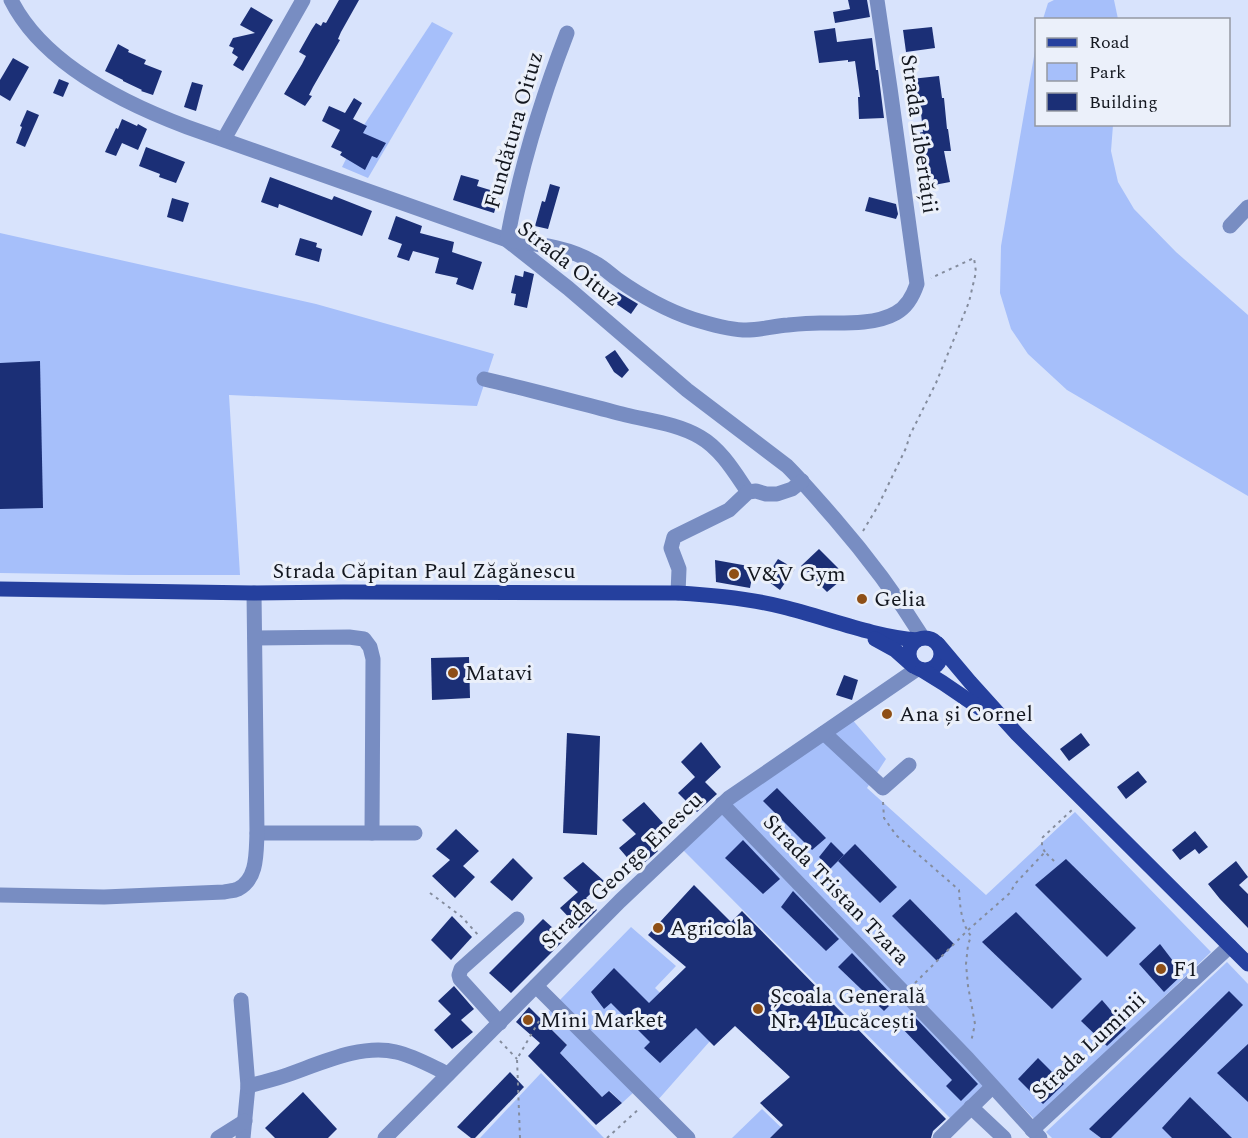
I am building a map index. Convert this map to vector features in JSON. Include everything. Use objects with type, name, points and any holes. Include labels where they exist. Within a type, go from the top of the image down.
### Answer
[{"type":"main road","name":"Strada Căpitan Paul Zăgănescu","points":[[0,589],[254,593],[678,593],[730,596],[766,603],[892,637],[926,641],[970,682],[1017,734],[1248,964]]},
{"type":"main road","name":"Strada Căpitan Paul Zăgănescu","points":[[845,625],[895,650],[917,668],[957,692],[1017,734]]},
{"type":"main road","points":[[926,641],[942,654],[939,663],[931,669],[917,668],[911,662],[909,652],[913,644],[926,641]]},
{"type":"street","name":"Strada Oituz","points":[[11,0],[20,17],[51,51],[119,97],[163,118],[507,240],[568,288],[687,390],[788,466],[856,544],[926,641]]},
{"type":"street","points":[[224,139],[303,0]]},
{"type":"street","name":"Strada Libertății","points":[[507,240],[535,243],[580,255],[596,263],[635,292],[664,308],[721,327],[743,330],[817,323],[857,323],[884,318],[896,313],[908,304],[917,284],[876,0]]},
{"type":"street","name":"Fundătura Oituz","points":[[507,240],[518,187],[532,138],[567,33]]},
{"type":"street","points":[[1230,225],[1248,207]]},
{"type":"street","points":[[484,380],[681,427],[702,438],[718,453],[748,492]]},
{"type":"street","points":[[678,593],[679,569],[670,548],[674,537],[729,510],[748,492],[756,491],[777,495],[792,489],[802,481]]},
{"type":"street","points":[[0,896],[104,897],[224,892],[239,888],[251,878],[256,858],[257,833],[254,593]]},
{"type":"street","points":[[255,638],[349,637],[364,639],[370,647],[372,659],[372,833]]},
{"type":"street","name":"Strada George Enescu","points":[[386,1138],[620,901],[722,804],[917,668]]},
{"type":"street","points":[[824,733],[883,788],[909,765]]},
{"type":"street","name":"Strada Tristan Tzara","points":[[722,804],[968,1059],[1036,1134]]},
{"type":"street","points":[[257,833],[415,833]]},
{"type":"street","points":[[495,1027],[459,975],[461,969],[517,920]]},
{"type":"street","name":"Strada Luminii","points":[[1036,1134],[1230,946]]},
{"type":"street","points":[[536,986],[688,1138]]},
{"type":"street","points":[[241,1000],[248,1086],[243,1138]]},
{"type":"street","points":[[248,1086],[285,1076],[342,1055],[377,1049],[395,1051],[448,1074]]},
{"type":"street","points":[[940,1138],[992,1086]]},
{"type":"street","points":[[971,1107],[1004,1138]]},
{"type":"street","points":[[218,1138],[245,1121]]},
{"type":"path","points":[[856,544],[878,506],[936,382],[969,302],[976,272],[974,258],[927,280],[915,274]]},
{"type":"path","points":[[882,799],[884,818],[896,835],[959,890],[961,908],[967,931],[971,936],[966,964],[975,1024],[968,1059]]},
{"type":"path","points":[[1056,863],[1042,847],[1042,838],[1073,808]]},
{"type":"path","points":[[904,993],[967,931],[1011,892],[1014,885],[1045,852]]},
{"type":"path","points":[[430,893],[462,917],[487,945]]},
{"type":"path","points":[[517,1059],[553,1003]]},
{"type":"path","points":[[495,1027],[517,1059],[520,1138]]},
{"type":"path","points":[[607,1138],[649,1099]]},
{"type":"green space","points":[[1054,0],[1114,0],[1118,18],[1043,18],[1048,3]]},
{"type":"green space","points":[[432,22],[453,33],[368,178],[342,167],[360,131]]},
{"type":"green space","points":[[1035,51],[1035,126],[1113,126],[1111,151],[1118,182],[1134,209],[1176,252],[1248,315],[1248,496],[1067,390],[1028,354],[1011,329],[1000,293],[1001,246]]},
{"type":"green space","points":[[0,233],[316,304],[494,354],[477,406],[229,395],[240,575],[0,573]]},
{"type":"green space","points":[[850,717],[886,759],[867,788],[986,895],[1075,812],[1211,952],[1035,1120],[730,805]]},
{"type":"green space","points":[[724,812],[986,1085],[952,1120],[683,850]]},
{"type":"green space","points":[[631,927],[676,966],[655,988],[710,1041],[657,1101],[558,1002]]},
{"type":"green space","points":[[1227,962],[1248,984],[1248,1138],[1052,1138],[1046,1132]]},
{"type":"green space","points":[[552,1009],[634,1092],[622,1103],[610,1091],[602,1097],[560,1053],[567,1045],[541,1018]]},
{"type":"green space","points":[[541,1073],[604,1138],[480,1138]]},
{"type":"green space","points":[[762,1109],[792,1138],[732,1138]]},
{"type":"building","points":[[339,0],[359,0],[305,106],[284,94],[306,56],[299,52],[312,29],[316,23],[321,26],[323,22],[326,23]]},
{"type":"building","points":[[848,0],[867,0],[870,17],[835,23],[833,12],[850,9]]},
{"type":"building","points":[[251,7],[273,20],[243,71],[233,65],[238,57],[232,53],[234,48],[229,46],[233,38],[255,33],[240,25]]},
{"type":"building","points":[[932,27],[935,48],[906,52],[903,30]]},
{"type":"building","points":[[835,28],[837,42],[872,38],[884,118],[859,119],[858,97],[860,97],[855,61],[819,63],[814,31]]},
{"type":"building","points":[[118,44],[129,50],[128,52],[146,60],[144,64],[162,71],[153,95],[105,71]]},
{"type":"building","points":[[13,58],[29,67],[10,101],[0,95],[0,80]]},
{"type":"building","points":[[939,76],[951,151],[944,151],[950,182],[934,185],[933,177],[929,177],[925,154],[921,155],[918,133],[923,132],[919,94],[913,95],[911,79]]},
{"type":"building","points":[[59,79],[69,83],[63,97],[53,93]]},
{"type":"building","points":[[192,82],[203,85],[196,111],[184,107]]},
{"type":"building","points":[[354,98],[362,103],[353,119],[367,126],[363,133],[386,143],[377,158],[372,156],[365,170],[340,155],[342,152],[331,147],[340,130],[322,121],[329,106],[345,113]]},
{"type":"building","points":[[27,110],[39,115],[25,147],[16,143]]},
{"type":"building","points":[[122,119],[147,129],[138,150],[122,143],[116,156],[105,152]]},
{"type":"building","points":[[146,147],[185,162],[176,183],[139,166]]},
{"type":"building","points":[[461,175],[479,180],[477,186],[500,193],[494,213],[453,200]]},
{"type":"building","points":[[270,177],[332,200],[334,196],[372,211],[362,236],[279,204],[278,208],[261,202]]},
{"type":"building","points":[[550,184],[560,187],[548,229],[535,226],[542,201],[545,202]]},
{"type":"building","points":[[869,197],[896,204],[898,214],[896,219],[865,211]]},
{"type":"building","points":[[172,198],[189,203],[183,222],[167,217]]},
{"type":"building","points":[[396,216],[422,226],[420,233],[454,242],[452,252],[482,262],[473,290],[456,284],[458,278],[435,273],[439,258],[413,251],[409,261],[397,257],[402,244],[388,239]]},
{"type":"building","points":[[300,238],[317,243],[316,247],[322,249],[319,262],[295,255]]},
{"type":"building","points":[[524,271],[534,274],[527,308],[514,305],[516,294],[511,293],[515,275],[523,277]]},
{"type":"building","points":[[618,292],[638,304],[631,314],[612,301]]},
{"type":"building","points":[[615,350],[629,370],[622,378],[614,372],[605,357]]},
{"type":"building","points":[[40,361],[43,508],[0,509],[0,363]]},
{"type":"building","points":[[819,549],[846,576],[827,592],[801,566]]},
{"type":"building","points":[[778,559],[795,569],[780,590],[765,579]]},
{"type":"building","name":"V&V Gym","points":[[715,560],[754,567],[750,588],[716,582]]},
{"type":"building","points":[[469,657],[470,698],[432,700],[431,658]]},
{"type":"building","points":[[844,675],[858,680],[852,700],[836,695]]},
{"type":"building","points":[[567,733],[600,736],[597,835],[563,833]]},
{"type":"building","points":[[1081,733],[1090,745],[1069,761],[1060,749]]},
{"type":"building","points":[[701,742],[721,767],[705,782],[717,794],[697,812],[678,793],[695,777],[681,762]]},
{"type":"building","points":[[1138,771],[1147,782],[1126,799],[1117,787]]},
{"type":"building","points":[[777,788],[826,838],[812,850],[763,801]]},
{"type":"building","points":[[644,802],[663,823],[645,839],[658,851],[637,869],[619,848],[636,834],[622,820]]},
{"type":"building","points":[[456,829],[479,851],[463,866],[475,877],[455,898],[432,876],[450,860],[436,849]]},
{"type":"building","points":[[1195,831],[1208,847],[1199,854],[1195,849],[1180,860],[1172,850]]},
{"type":"building","points":[[743,840],[780,879],[763,894],[725,858]]},
{"type":"building","points":[[831,842],[844,855],[830,869],[819,857]]},
{"type":"building","points":[[855,844],[897,887],[880,903],[838,861]]},
{"type":"building","points":[[513,858],[533,878],[512,901],[490,882]]},
{"type":"building","points":[[1066,859],[1136,928],[1107,957],[1035,885]]},
{"type":"building","points":[[1236,861],[1248,877],[1239,885],[1248,894],[1248,928],[1208,884]]},
{"type":"building","points":[[583,862],[604,881],[586,898],[597,910],[579,928],[560,908],[578,892],[563,878]]},
{"type":"building","name":"Școala Generală Nr. 4 Lucăcești","points":[[694,885],[731,922],[742,911],[946,1119],[933,1131],[931,1138],[770,1138],[783,1125],[760,1103],[790,1077],[735,1026],[714,1046],[696,1028],[660,1063],[644,1048],[650,1042],[611,1003],[604,1009],[591,992],[614,968],[649,1003],[686,967],[648,935]]},
{"type":"building","points":[[793,891],[839,939],[826,951],[781,907]]},
{"type":"building","points":[[910,899],[954,944],[937,961],[892,916]]},
{"type":"building","points":[[1016,912],[1082,979],[1052,1009],[982,942]]},
{"type":"building","points":[[452,916],[472,937],[451,960],[431,940]]},
{"type":"building","points":[[543,919],[565,939],[511,993],[489,973]]},
{"type":"building","name":"F1","points":[[1160,944],[1183,974],[1164,992],[1139,964]]},
{"type":"building","points":[[852,953],[896,999],[884,1011],[838,967]]},
{"type":"building","points":[[454,986],[474,1009],[461,1020],[473,1032],[452,1049],[434,1030],[451,1014],[438,1001]]},
{"type":"building","points":[[1229,991],[1243,1005],[1111,1138],[1101,1138],[1089,1129]]},
{"type":"building","points":[[1102,1000],[1126,1028],[1107,1046],[1081,1021]]},
{"type":"building","points":[[529,1007],[567,1045],[560,1053],[602,1097],[609,1091],[622,1103],[596,1125],[528,1056],[540,1043],[516,1022]]},
{"type":"building","points":[[912,1014],[978,1084],[961,1101],[946,1086],[952,1080],[899,1025]]},
{"type":"building","points":[[1248,1044],[1248,1102],[1217,1073]]},
{"type":"building","points":[[1038,1058],[1064,1084],[1043,1104],[1018,1079]]},
{"type":"building","points":[[510,1072],[524,1087],[475,1138],[471,1138],[457,1127]]},
{"type":"building","points":[[303,1092],[337,1129],[328,1138],[275,1138],[265,1128]]},
{"type":"building","points":[[1190,1097],[1232,1138],[1172,1138],[1162,1128]]},
{"type":"place","name":"V&V Gym","points":[[734,574]]},
{"type":"place","name":"Gelia","points":[[862,599]]},
{"type":"place","name":"Matavi","points":[[453,673]]},
{"type":"place","name":"Ana și Cornel","points":[[887,714]]},
{"type":"place","name":"Agricola","points":[[658,928]]},
{"type":"place","name":"F1","points":[[1161,969]]},
{"type":"place","name":"Școala Generală Nr. 4 Lucăcești","points":[[758,1009]]},
{"type":"place","name":"Mini Market","points":[[528,1020]]}]
